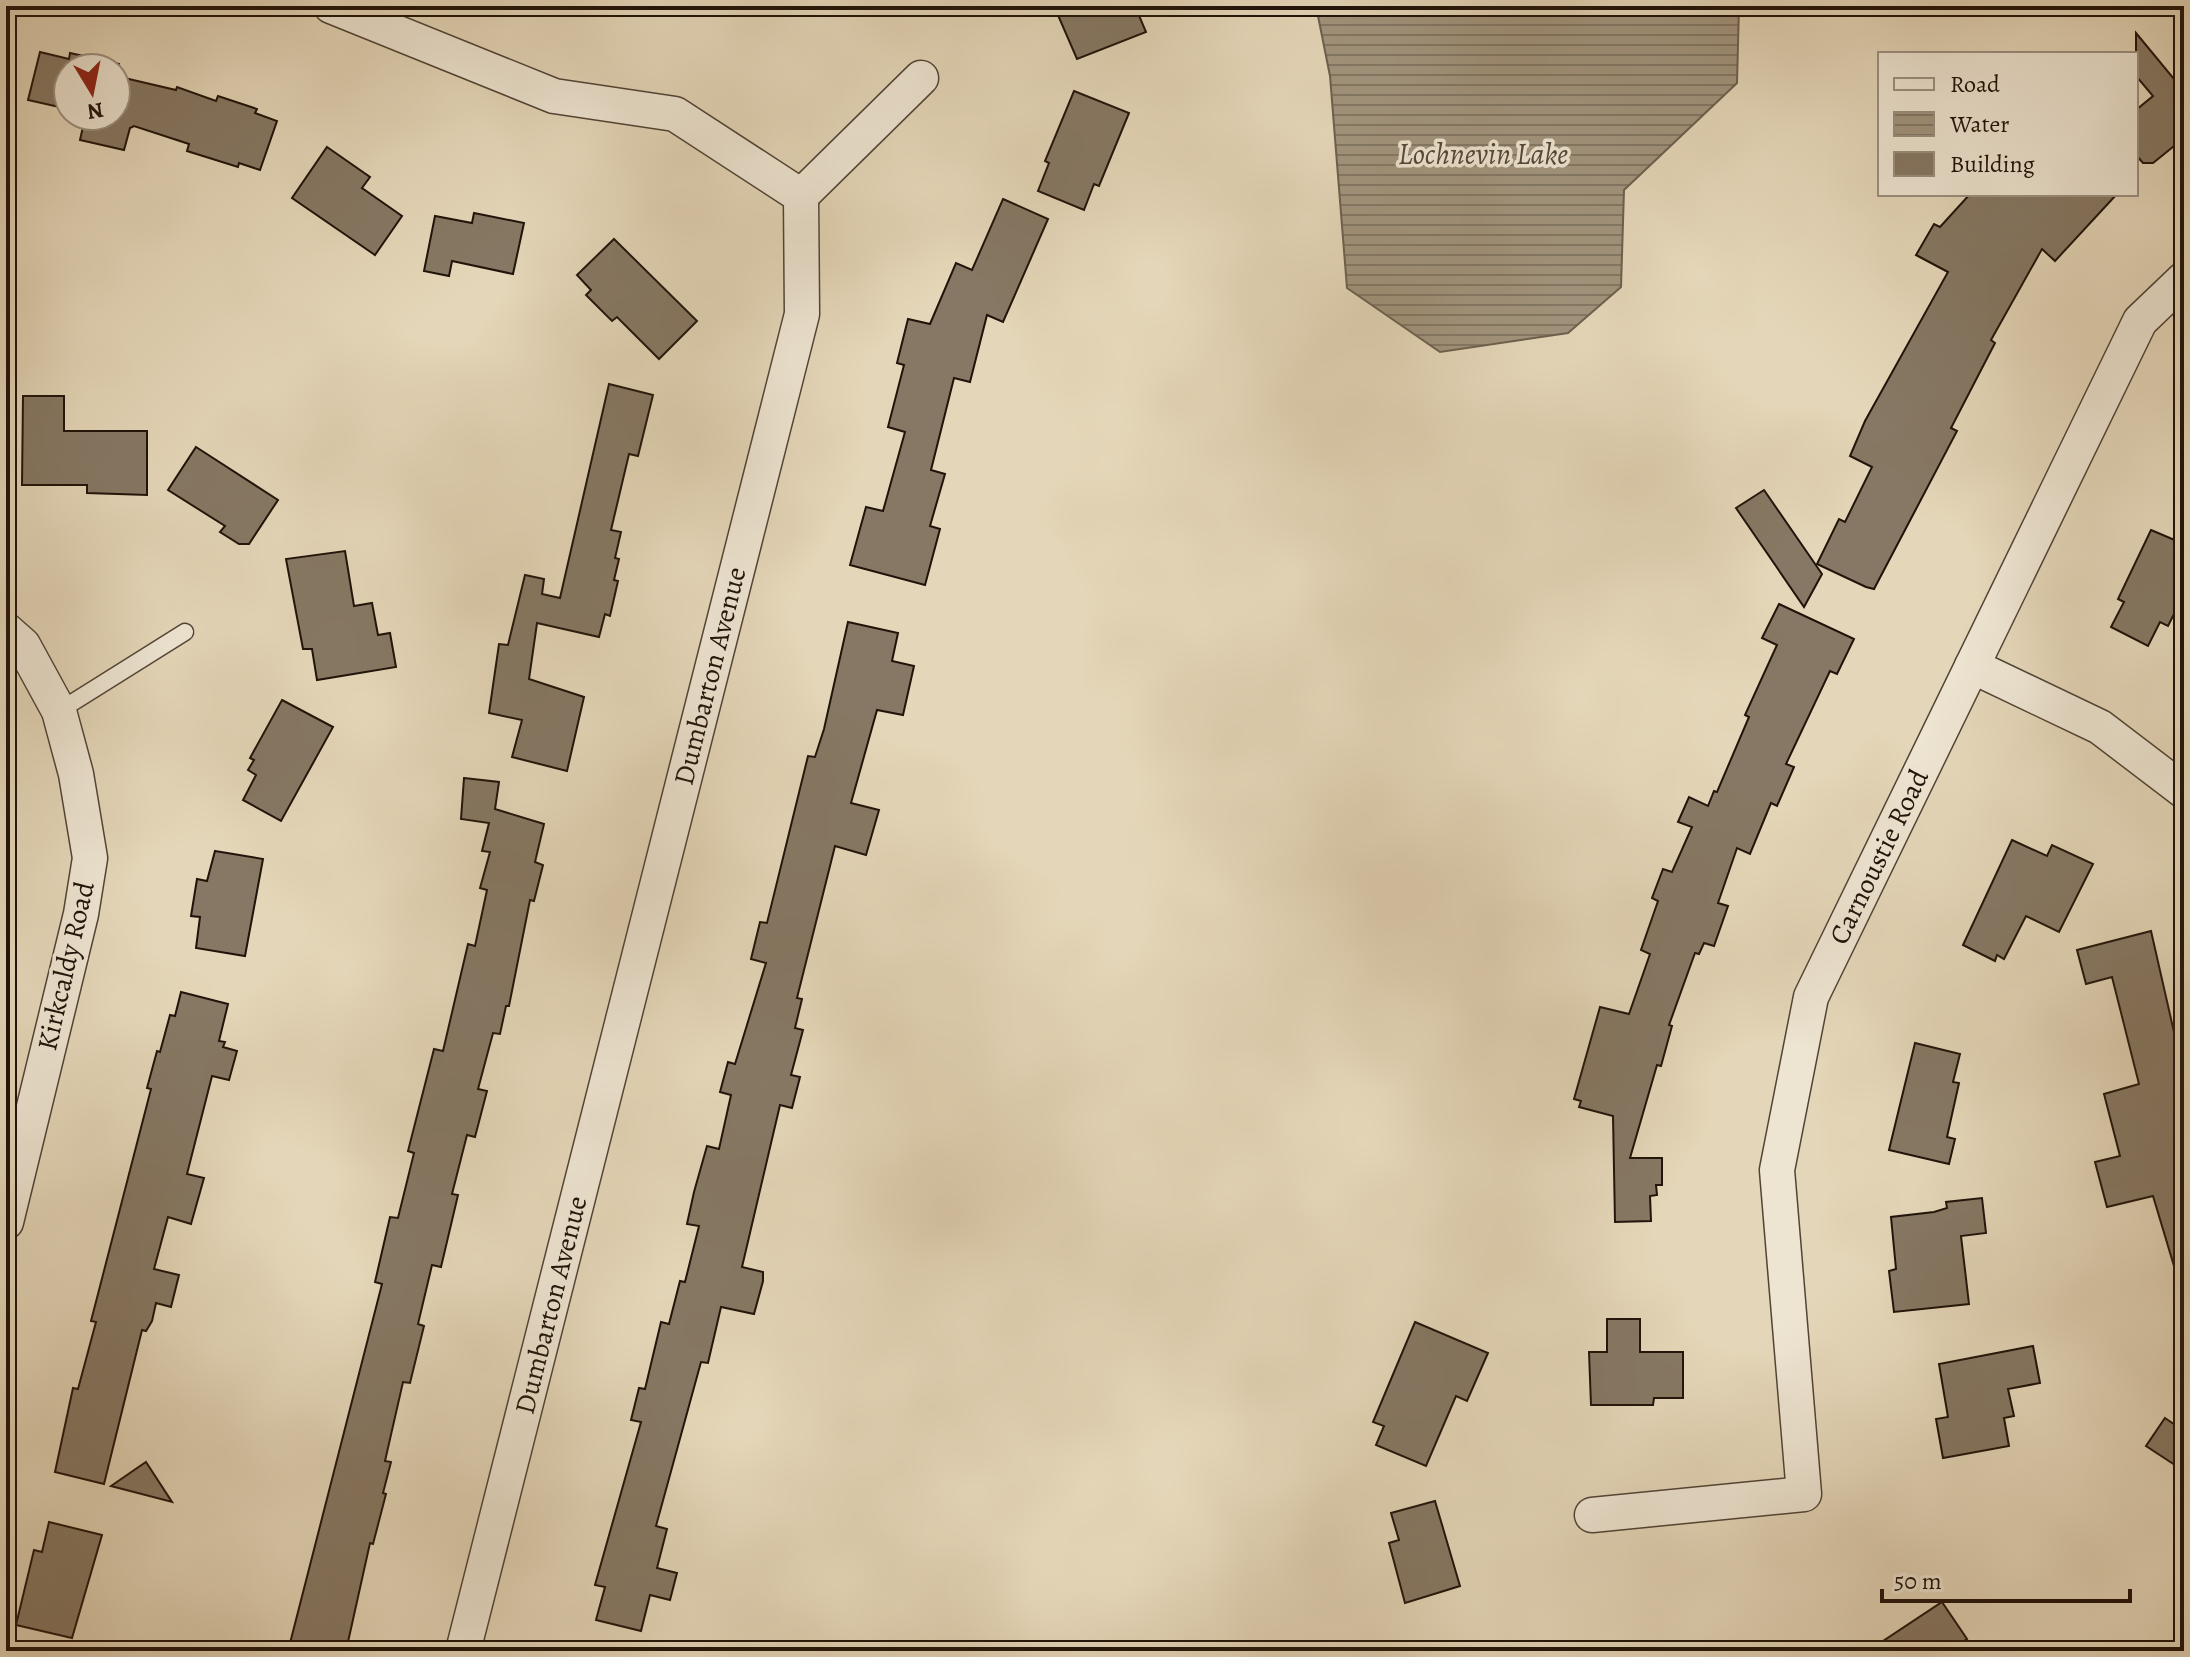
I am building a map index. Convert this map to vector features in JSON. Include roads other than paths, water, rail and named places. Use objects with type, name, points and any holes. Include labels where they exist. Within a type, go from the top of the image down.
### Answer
[{"type":"street","points":[[331,6],[554,96],[675,114],[801,196],[921,78]]},
{"type":"street","name":"Dumbarton Avenue","points":[[463,1651],[802,314],[801,196]]},
{"type":"street","name":"Carnoustie Road","points":[[1592,1515],[1804,1494],[1777,1170],[1811,997],[2140,321],[2184,279]]},
{"type":"street","name":"Kirkcaldy Road","points":[[6,630],[23,645],[59,711],[76,774],[90,858],[81,914],[6,1222]]},
{"type":"street","points":[[1972,666],[2100,727],[2184,791]]},
{"type":"lane","points":[[59,711],[185,632]]},
{"type":"water","name":"Lochnevin Lake","points":[[1316,6],[1739,6],[1737,83],[1624,190],[1621,287],[1568,333],[1440,352],[1347,288],[1330,76]]}]
